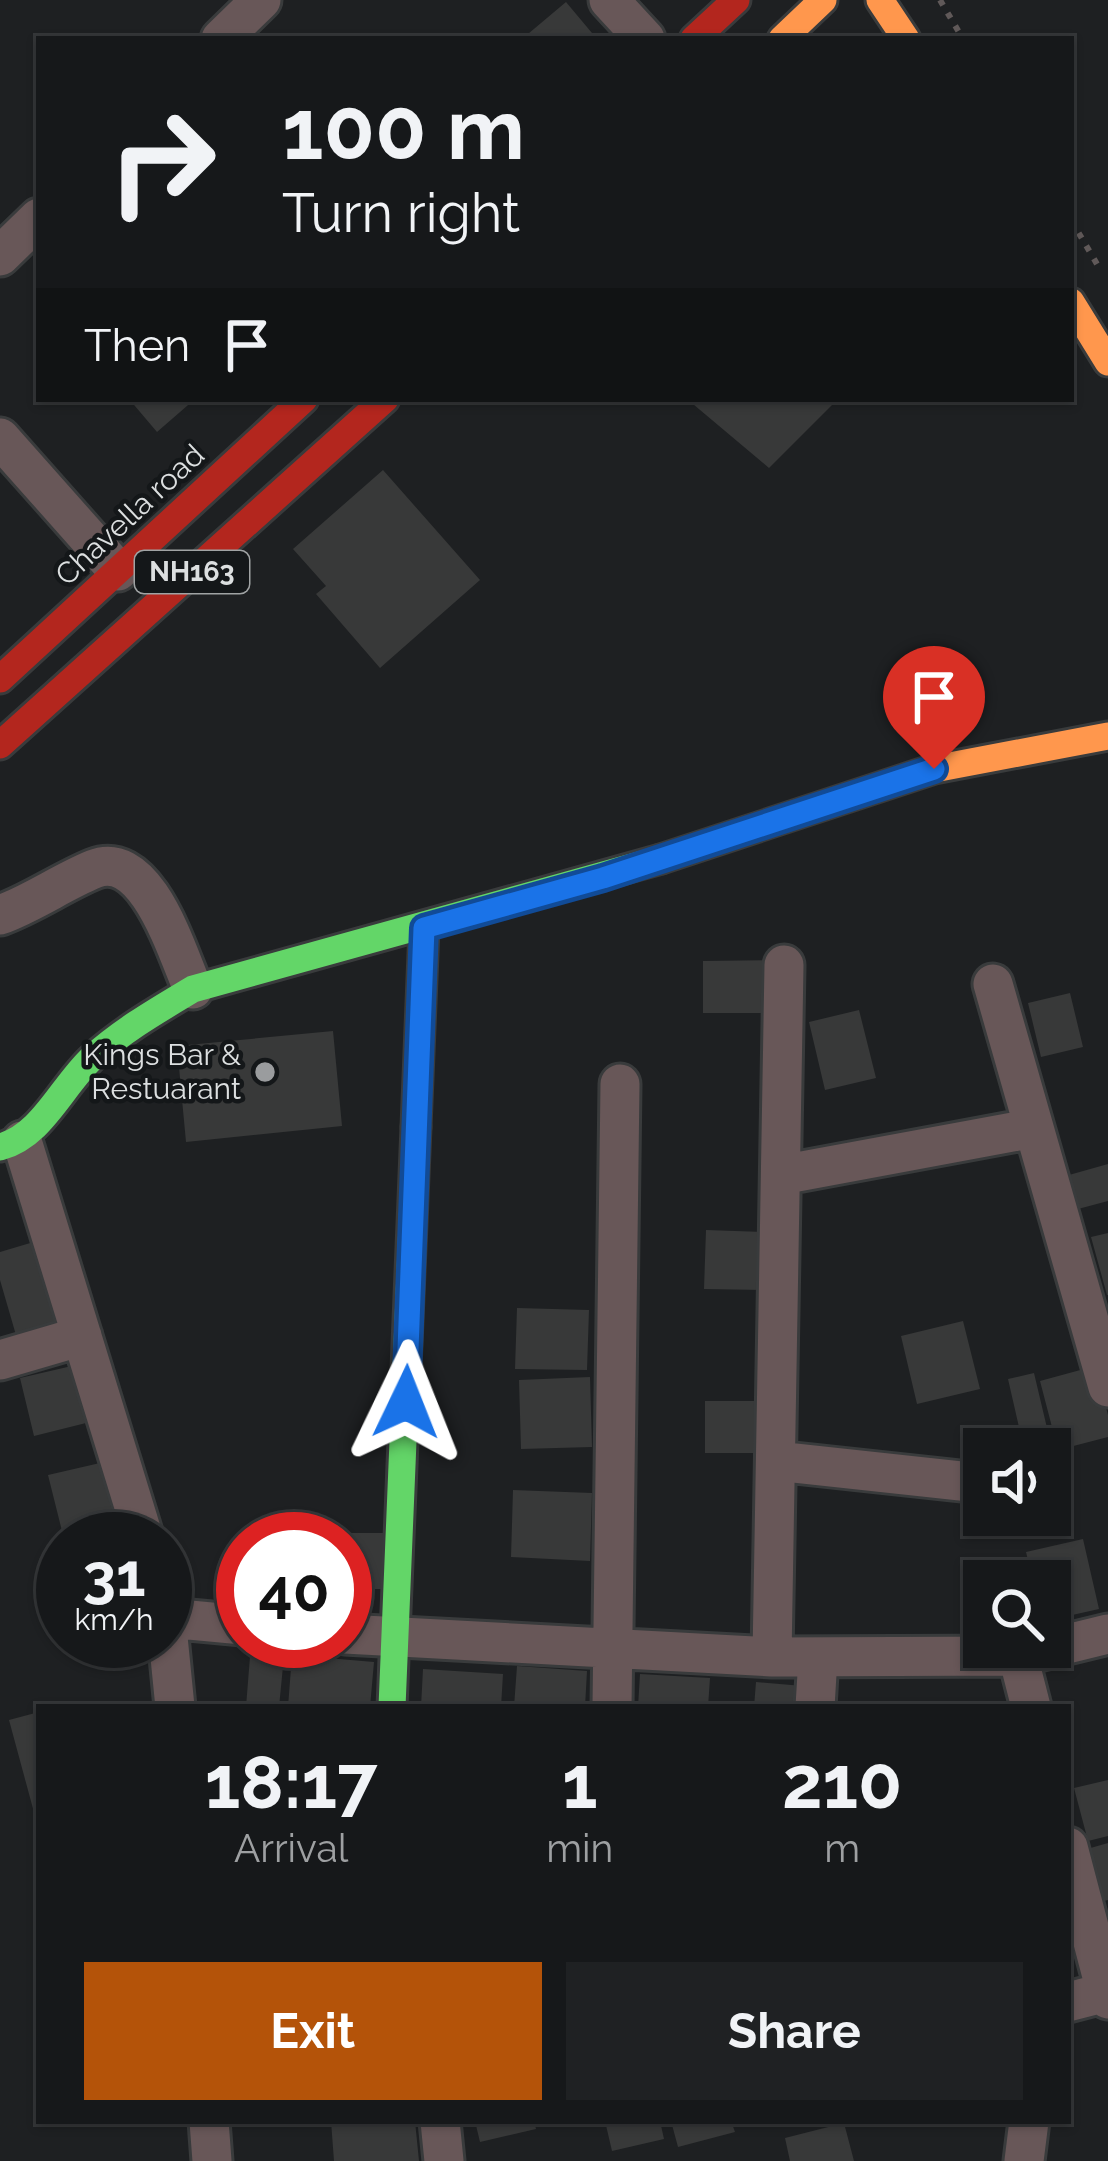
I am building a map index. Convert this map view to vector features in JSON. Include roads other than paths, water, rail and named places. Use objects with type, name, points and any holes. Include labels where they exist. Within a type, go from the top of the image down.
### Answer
[{"type":"main road","points":[[697,36],[736,0]]},
{"type":"main road","points":[[785,36],[823,0]]},
{"type":"main road","points":[[880,0],[904,36]]},
{"type":"main road","points":[[1074,307],[1108,362]]},
{"type":"main road","name":"Chavella road","points":[[0,679],[301,402]]},
{"type":"main road","name":"NH163","points":[[0,745],[382,402]]},
{"type":"main road","points":[[11,1144],[88,1061],[126,1029],[194,988],[603,878],[934,769],[1108,736]]},
{"type":"main road","points":[[392,1704],[424,928]]},
{"type":"street","points":[[224,36],[261,0]]},
{"type":"street","points":[[609,0],[642,36]]},
{"type":"street","points":[[0,256],[36,221]]},
{"type":"street","points":[[0,437],[118,571]]},
{"type":"street","points":[[0,915],[97,868],[122,868],[152,896],[194,988]]},
{"type":"street","points":[[772,1658],[784,964]]},
{"type":"street","points":[[993,984],[1108,1387]]},
{"type":"street","points":[[612,1704],[620,1084]]},
{"type":"street","points":[[781,1175],[1034,1128]]},
{"type":"street","points":[[11,1144],[82,1336],[136,1512]]},
{"type":"street","points":[[0,1360],[82,1336]]},
{"type":"street","points":[[776,1461],[963,1481]]},
{"type":"street","points":[[1071,1643],[1108,1634]]},
{"type":"street","points":[[372,1637],[772,1658],[963,1656]]},
{"type":"street","points":[[815,1704],[818,1657]]},
{"type":"street","points":[[172,1668],[176,1704]]},
{"type":"street","points":[[1021,1668],[1030,1704]]},
{"type":"street","points":[[1071,1864],[1094,1997]]},
{"type":"street","points":[[208,2124],[212,2161]]},
{"type":"street","points":[[440,2124],[444,2161]]},
{"type":"street","points":[[1024,2161],[1029,2124]]},
{"type":"place","name":"Kings Bar & Restuarant","points":[[265,1072]]}]
